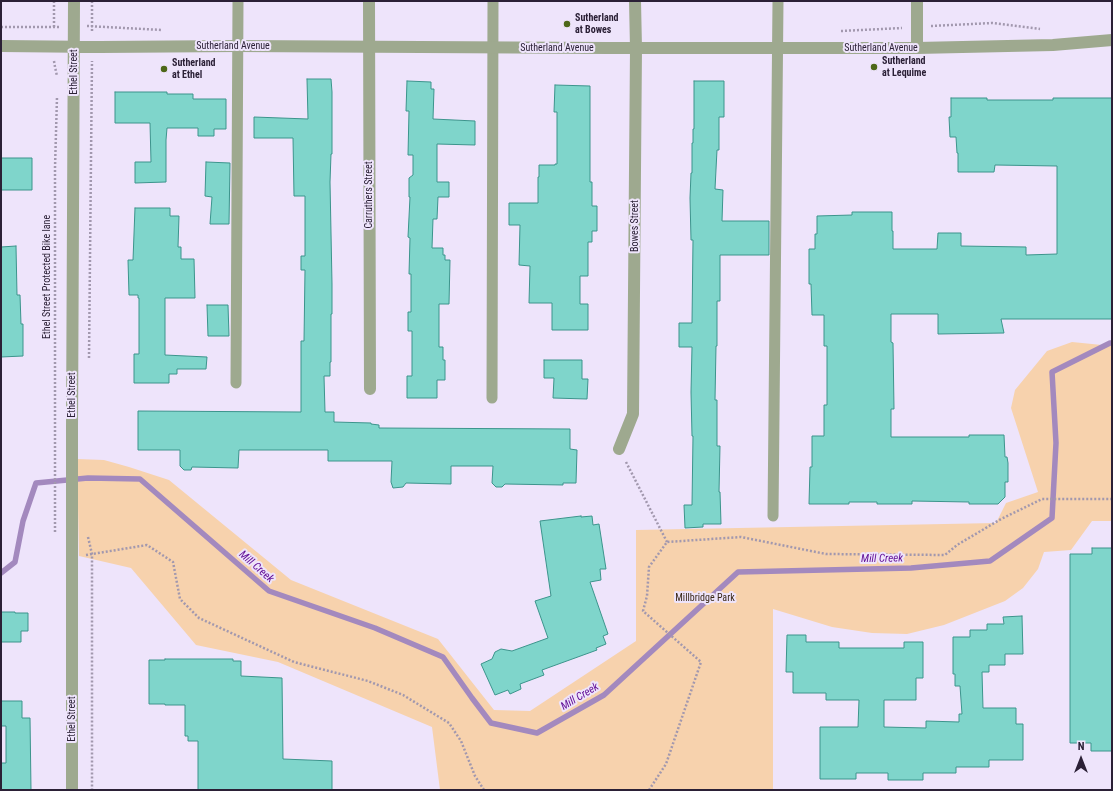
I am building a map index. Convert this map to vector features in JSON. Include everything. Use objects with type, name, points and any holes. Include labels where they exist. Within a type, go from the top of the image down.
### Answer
[{"type":"street","name":"Ethel Street","points":[[72,790],[74,1]]},
{"type":"street","name":"Carruthers Street","points":[[369,1],[370,389]]},
{"type":"street","name":"Bowes Street","points":[[620,449],[633,414],[636,48],[635,1]]},
{"type":"street","points":[[917,1],[917,48]]},
{"type":"street","name":"Sutherland Avenue","points":[[1,46],[917,48],[1053,45],[1112,40]]},
{"type":"lane","points":[[236,383],[238,1]]},
{"type":"lane","points":[[492,398],[493,1]]},
{"type":"lane","points":[[773,516],[778,1]]},
{"type":"path","points":[[54,1],[54,47],[57,82]]},
{"type":"path","points":[[89,363],[92,1]]},
{"type":"path","points":[[1,27],[74,26]]},
{"type":"path","name":"Ethel Street Protected Bike lane","points":[[55,538],[55,168],[57,90]]},
{"type":"path","points":[[620,449],[666,542]]},
{"type":"path","points":[[666,542],[741,537],[826,554],[945,555],[957,545],[1001,519],[1042,499],[1112,499]]},
{"type":"path","points":[[87,531],[92,554],[92,790]]},
{"type":"path","points":[[649,790],[666,764],[701,662],[643,611],[647,596],[649,567],[666,542]]},
{"type":"path","points":[[72,556],[147,545],[174,562],[180,599],[199,618],[294,662],[368,681],[403,695],[450,723],[461,741],[475,776],[484,790]]},
{"type":"green space","name":"Millbridge Park","points":[[1072,342],[1112,346],[1112,521],[1092,521],[1071,550],[1044,552],[1038,569],[1023,588],[1005,601],[944,625],[907,634],[872,633],[832,627],[773,609],[773,790],[440,790],[432,727],[278,662],[196,645],[131,568],[79,556],[77,459],[104,460],[169,480],[291,580],[438,639],[494,710],[530,711],[636,641],[636,530],[996,523],[1006,503],[1038,492],[1011,408],[1015,390],[1047,351]]},
{"type":"building","points":[[307,79],[331,79],[332,92],[332,154],[330,182],[332,284],[331,362],[330,376],[324,376],[325,412],[334,412],[334,422],[371,423],[379,425],[379,428],[570,429],[570,449],[577,450],[576,483],[563,483],[563,485],[505,484],[502,487],[496,487],[492,483],[493,466],[451,466],[451,484],[406,483],[403,487],[393,488],[391,482],[392,461],[328,461],[328,450],[239,450],[238,468],[192,467],[191,470],[184,470],[180,466],[180,450],[138,450],[138,411],[301,412],[301,341],[304,341],[305,270],[301,270],[301,256],[305,256],[305,196],[294,196],[293,138],[254,138],[254,117],[308,119]]},
{"type":"building","points":[[407,81],[431,82],[431,89],[434,89],[433,119],[475,121],[475,145],[437,144],[437,182],[449,182],[449,197],[438,197],[437,219],[433,219],[432,248],[443,248],[445,260],[450,260],[449,304],[439,304],[439,347],[443,347],[443,360],[445,360],[445,380],[437,380],[437,398],[407,398],[407,376],[412,376],[412,331],[408,331],[408,312],[411,312],[411,274],[409,274],[410,238],[408,237],[410,197],[409,178],[413,175],[413,155],[408,155],[409,111],[406,111]]},
{"type":"building","points":[[694,81],[724,81],[724,117],[719,117],[719,150],[717,150],[715,189],[723,190],[722,221],[769,221],[769,255],[720,255],[720,301],[717,301],[715,400],[717,400],[717,446],[720,446],[719,492],[721,524],[703,524],[703,527],[685,528],[684,505],[692,505],[692,347],[679,347],[679,323],[692,323],[693,240],[691,240],[690,198],[694,129]]},
{"type":"building","points":[[555,85],[590,86],[590,182],[592,182],[592,206],[597,206],[597,231],[592,231],[592,242],[588,242],[588,276],[580,276],[580,304],[588,304],[588,330],[552,330],[552,303],[529,303],[530,266],[519,265],[520,225],[509,225],[509,203],[538,203],[539,165],[557,164],[557,112],[554,112]]},
{"type":"building","points":[[115,92],[167,92],[167,94],[193,94],[193,99],[226,99],[226,129],[214,129],[214,136],[198,136],[198,128],[167,128],[166,182],[135,183],[135,162],[151,162],[150,123],[115,123]]},
{"type":"building","points":[[951,98],[987,98],[987,100],[1053,100],[1053,98],[1112,98],[1112,319],[1001,319],[1004,333],[938,334],[938,314],[891,314],[894,409],[891,409],[891,437],[969,437],[969,435],[1004,435],[1005,457],[1007,457],[1008,463],[1008,482],[1005,482],[1005,497],[998,504],[912,501],[912,504],[849,502],[849,504],[809,504],[810,467],[812,467],[812,436],[824,436],[824,405],[827,405],[827,346],[824,346],[824,315],[812,315],[811,284],[809,284],[809,249],[815,249],[817,216],[852,215],[852,212],[892,212],[893,249],[937,249],[938,233],[961,233],[961,246],[1026,247],[1026,255],[1057,254],[1057,166],[995,165],[994,172],[958,172],[956,137],[950,137],[949,117],[951,117]]},
{"type":"building","points":[[1,158],[32,158],[32,190],[1,190]]},
{"type":"building","points":[[206,162],[230,163],[229,224],[210,224],[212,197],[205,196]]},
{"type":"building","points":[[135,208],[170,208],[170,216],[179,216],[178,247],[181,247],[181,259],[194,259],[195,298],[165,298],[165,355],[207,357],[206,369],[177,369],[177,374],[169,374],[169,383],[134,383],[134,354],[139,354],[139,298],[138,295],[129,295],[128,260],[133,260]]},
{"type":"building","points":[[16,246],[17,295],[20,295],[21,324],[23,324],[23,356],[1,357],[1,247]]},
{"type":"building","points":[[207,305],[228,305],[229,336],[208,336]]},
{"type":"building","points":[[544,360],[582,360],[582,379],[588,379],[587,399],[553,398],[554,378],[544,378]]},
{"type":"building","points":[[592,516],[593,525],[599,524],[606,569],[600,569],[601,580],[590,582],[608,634],[603,636],[606,644],[596,648],[597,650],[542,670],[544,675],[520,684],[521,689],[510,694],[508,690],[495,695],[481,664],[492,659],[495,652],[501,649],[512,651],[548,638],[535,601],[551,596],[540,521]]},
{"type":"building","points":[[1092,548],[1112,548],[1112,751],[1091,751],[1091,743],[1070,743],[1070,554],[1092,554]]},
{"type":"building","points":[[1,612],[28,613],[28,631],[21,631],[21,642],[1,642]]},
{"type":"building","points":[[1022,616],[1023,654],[1005,654],[1005,665],[989,665],[989,672],[982,672],[983,708],[1016,708],[1016,724],[1023,724],[1023,760],[989,760],[989,767],[956,767],[956,773],[923,773],[923,780],[888,780],[888,773],[856,773],[856,779],[820,779],[820,727],[858,727],[859,700],[826,700],[826,693],[793,693],[793,672],[786,672],[787,635],[806,635],[806,642],[839,642],[839,648],[904,648],[904,642],[923,642],[923,678],[916,678],[916,700],[884,700],[884,727],[926,728],[926,721],[959,722],[959,714],[962,714],[960,686],[955,686],[955,674],[953,674],[953,637],[970,637],[970,630],[987,630],[987,624],[1004,624],[1003,617]]},
{"type":"building","points":[[233,659],[233,661],[241,661],[241,676],[282,678],[283,759],[332,761],[332,790],[198,790],[198,741],[188,741],[188,736],[185,736],[185,705],[149,704],[149,660]]},
{"type":"building","points":[[1,701],[22,701],[22,718],[30,718],[31,790],[1,790],[1,763],[6,763],[6,726],[1,726]]},
{"type":"waterway","name":"Mill Creek","points":[[1,573],[15,562],[23,521],[36,483],[88,478],[140,479],[269,591],[375,628],[443,657],[491,723],[537,733],[604,695],[738,572],[911,568],[990,561],[1052,518],[1056,443],[1052,372],[1112,343]]},
{"type":"place","name":"Sutherland at Bowes","points":[[567,24]]},
{"type":"place","name":"Sutherland at Lequime","points":[[874,67]]},
{"type":"place","name":"Sutherland at Ethel","points":[[164,69]]}]
